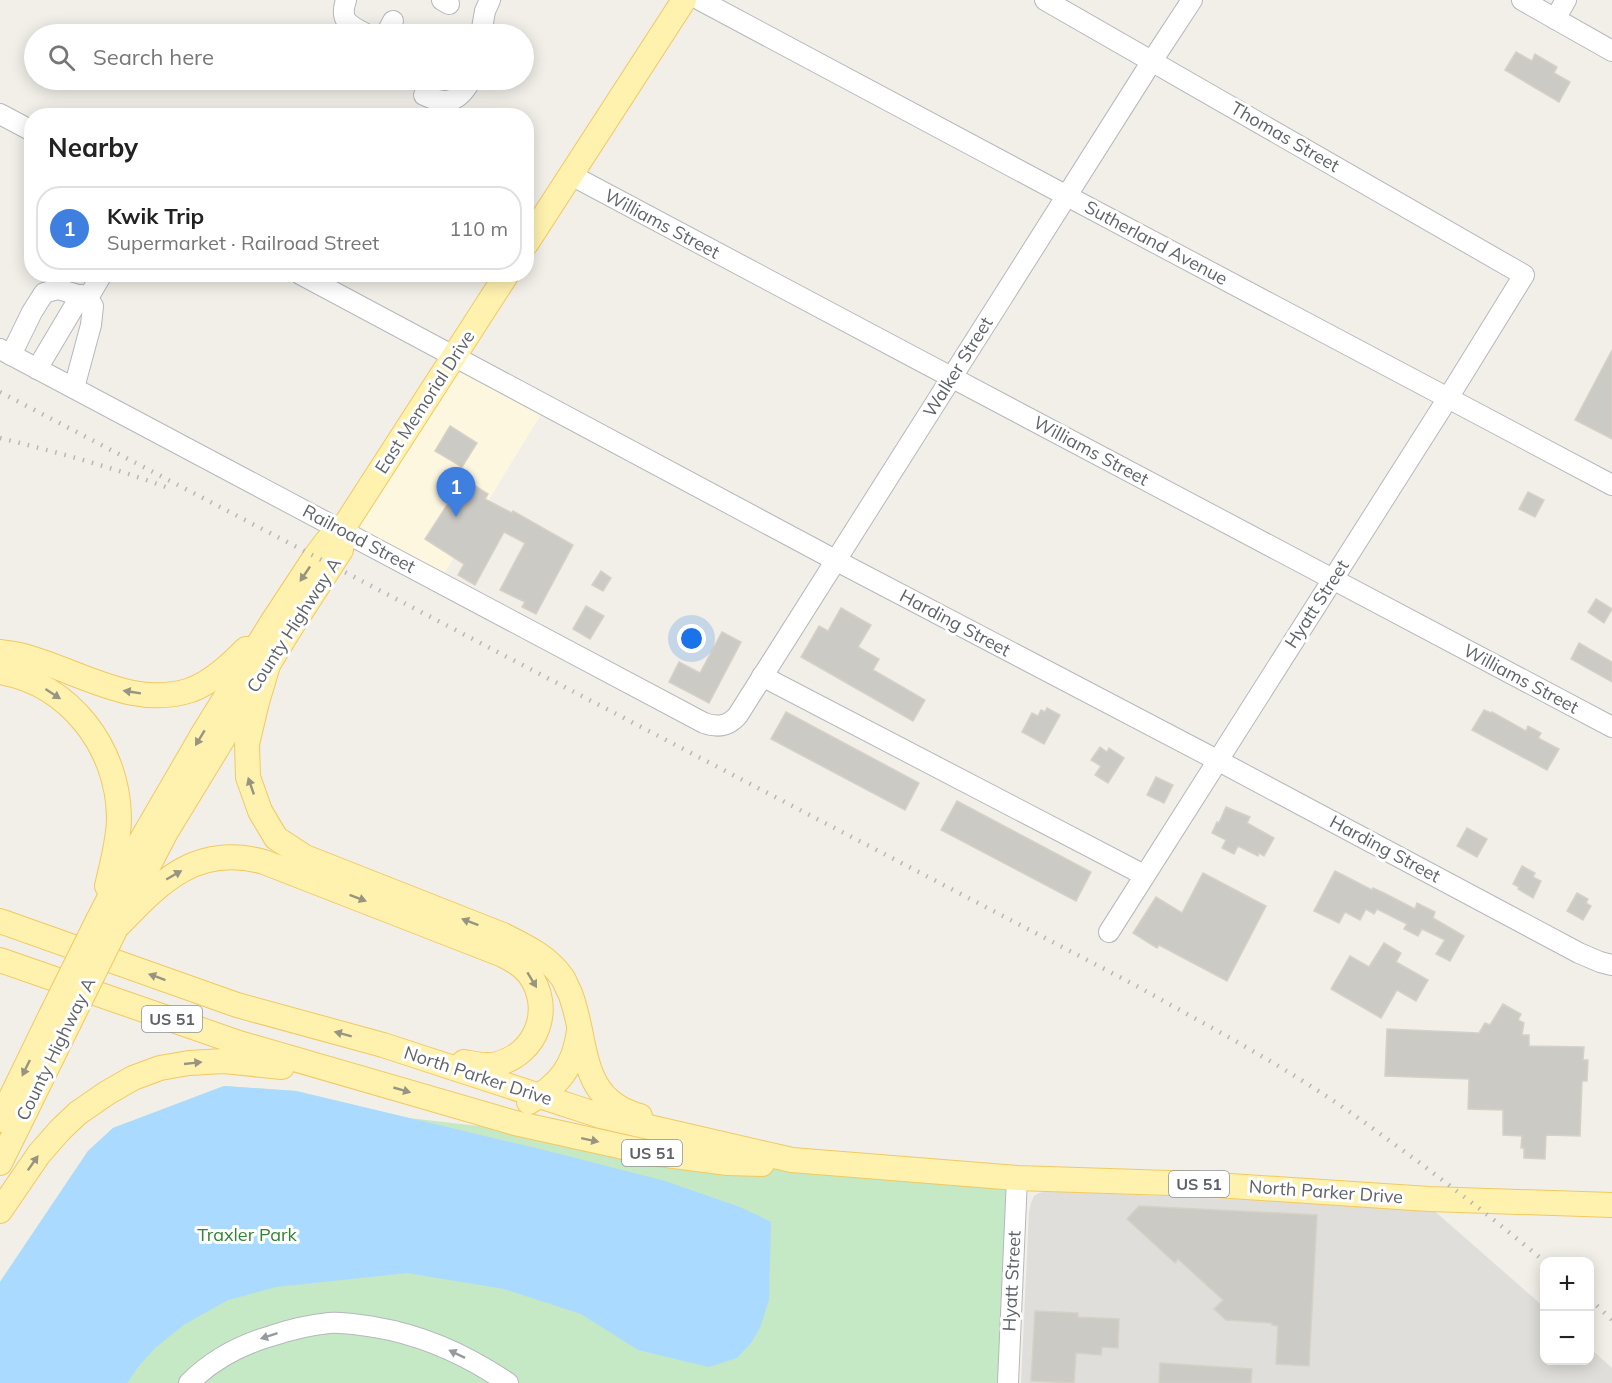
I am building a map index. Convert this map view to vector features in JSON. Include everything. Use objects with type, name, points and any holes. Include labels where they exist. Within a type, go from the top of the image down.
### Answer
[{"type":"main road","points":[[534,232],[684,0]]},
{"type":"main road","name":"East Memorial Drive","points":[[342,530],[502,282]]},
{"type":"main road","name":"County Highway A","points":[[107,924],[124,870],[176,778],[271,624],[327,540],[342,530]]},
{"type":"main road","name":"County Highway A","points":[[0,1163],[60,1019],[107,924],[342,550],[342,530]]},
{"type":"main road","points":[[0,652],[26,656],[110,688],[131,693],[171,694],[192,689],[214,677],[271,624]]},
{"type":"main road","points":[[268,665],[256,702],[247,744],[248,777],[260,811],[276,838],[305,857],[503,935],[531,949],[550,963],[564,979],[574,1005],[590,1071],[597,1087],[628,1113],[653,1120],[690,1136]]},
{"type":"main road","points":[[0,672],[33,682],[70,706],[96,738],[106,756],[114,778],[119,819],[107,924]]},
{"type":"main road","points":[[107,924],[164,882],[196,863],[222,857],[250,858],[503,955],[519,963],[535,983],[539,994],[540,1018],[537,1031],[522,1052],[510,1060],[489,1066],[478,1065],[383,1045]]},
{"type":"main road","name":"North Parker Drive","points":[[6,923],[237,1005],[383,1045],[601,1116],[792,1160],[1017,1178],[1200,1184],[1429,1199],[1612,1205]]},
{"type":"main road","name":"North Parker Drive","points":[[0,960],[239,1043],[515,1123],[651,1153],[728,1163],[968,1174]]},
{"type":"main road","name":"County Highway A","points":[[0,1120],[60,1019]]},
{"type":"main road","points":[[459,1106],[509,1109],[523,1105],[539,1096],[563,1075],[571,1061],[576,1048],[579,1026]]},
{"type":"main road","points":[[0,1211],[39,1154],[60,1130],[78,1113],[133,1078],[160,1068],[224,1061],[345,1074]]},
{"type":"street","points":[[346,0],[343,10],[350,24]]},
{"type":"street","points":[[483,24],[490,0]]},
{"type":"street","name":"Sutherland Avenue","points":[[700,0],[1612,485]]},
{"type":"street","name":"Thomas Street","points":[[1045,0],[1524,274]]},
{"type":"street","name":"Walker Street","points":[[718,726],[734,720],[1192,0]]},
{"type":"street","points":[[1522,0],[1612,51]]},
{"type":"street","points":[[1555,19],[1566,0]]},
{"type":"street","points":[[424,95],[443,102],[453,99],[464,90]]},
{"type":"street","points":[[0,114],[24,127]]},
{"type":"street","name":"Williams Street","points":[[571,175],[1332,581],[1612,727]]},
{"type":"street","name":"Hyatt Street","points":[[1108,932],[1448,398],[1524,274]]},
{"type":"street","points":[[37,369],[96,282]]},
{"type":"street","name":"Harding Street","points":[[316,282],[835,560],[1579,953],[1612,965]]},
{"type":"street","points":[[6,352],[44,293],[58,289],[85,297],[93,306],[92,325],[74,388]]},
{"type":"street","name":"Railroad Street","points":[[6,352],[704,723],[718,726]]},
{"type":"street","points":[[762,676],[1144,875]]},
{"type":"street","name":"Hyatt Street","points":[[1008,1383],[1017,1178]]},
{"type":"street","points":[[189,1383],[221,1357],[252,1342],[288,1330],[329,1323],[357,1324],[416,1336],[461,1355],[508,1383]]},
{"type":"shaded area","points":[[454,357],[546,406],[439,582],[342,530]]},
{"type":"shaded area","points":[[1049,1191],[1431,1208],[1540,1303],[1540,1365],[1594,1365],[1594,1352],[1612,1368],[1612,1383],[1021,1383],[1029,1212],[1034,1196]]},
{"type":"green space","name":"Traxler Park","points":[[224,1086],[296,1091],[409,1118],[574,1137],[1017,1178],[1008,1383],[0,1383],[0,1282],[88,1151],[113,1128]]},
{"type":"water","points":[[224,1086],[296,1091],[665,1181],[740,1207],[771,1222],[769,1300],[760,1328],[751,1343],[737,1358],[709,1367],[638,1350],[581,1314],[504,1289],[407,1273],[276,1287],[228,1300],[185,1324],[155,1348],[127,1383],[0,1383],[0,1282],[88,1151],[113,1128]]},
{"type":"building","points":[[1516,52],[1532,61],[1535,54],[1557,67],[1554,73],[1570,82],[1559,102],[1505,70]]},
{"type":"building","points":[[1612,350],[1612,439],[1575,420]]},
{"type":"building","points":[[450,426],[477,443],[462,467],[435,451]]},
{"type":"building","points":[[464,479],[488,494],[485,499],[512,513],[513,511],[573,545],[536,614],[522,607],[525,602],[500,590],[525,543],[504,532],[475,585],[458,575],[464,564],[425,539]]},
{"type":"building","points":[[1528,492],[1544,500],[1535,517],[1519,509]]},
{"type":"building","points":[[601,571],[611,578],[603,591],[592,585]]},
{"type":"building","points":[[1596,599],[1612,609],[1604,623],[1588,612]]},
{"type":"building","points":[[586,606],[604,616],[590,639],[573,629]]},
{"type":"building","points":[[841,608],[871,625],[858,647],[879,659],[873,670],[925,700],[913,721],[801,657],[819,626],[828,631]]},
{"type":"building","points":[[722,632],[741,642],[709,703],[669,682],[679,662],[700,673]]},
{"type":"building","points":[[1579,643],[1612,662],[1612,682],[1571,659]]},
{"type":"building","points":[[1047,708],[1060,715],[1044,744],[1022,732],[1032,713],[1038,716],[1041,710],[1045,712]]},
{"type":"building","points":[[1484,710],[1526,731],[1528,726],[1541,733],[1538,738],[1559,749],[1547,770],[1472,730]]},
{"type":"building","points":[[786,712],[919,783],[905,810],[771,739]]},
{"type":"building","points":[[1100,747],[1107,752],[1109,748],[1124,758],[1108,783],[1095,775],[1101,766],[1091,760]]},
{"type":"building","points":[[1156,777],[1173,785],[1164,803],[1147,795]]},
{"type":"building","points":[[957,801],[1091,872],[1076,901],[941,830]]},
{"type":"building","points":[[1226,807],[1250,817],[1247,823],[1274,838],[1264,856],[1259,853],[1258,856],[1238,846],[1234,854],[1222,848],[1226,840],[1212,833]]},
{"type":"building","points":[[1467,828],[1487,839],[1477,857],[1457,846]]},
{"type":"building","points":[[1522,866],[1535,873],[1533,877],[1541,881],[1533,898],[1513,884]]},
{"type":"building","points":[[1335,871],[1415,909],[1417,903],[1435,912],[1433,918],[1464,936],[1450,961],[1436,954],[1445,940],[1422,929],[1418,936],[1404,929],[1407,924],[1377,909],[1374,914],[1366,909],[1360,920],[1345,912],[1339,923],[1314,911]]},
{"type":"building","points":[[1203,873],[1266,906],[1227,981],[1159,945],[1157,948],[1133,933],[1156,897],[1182,913]]},
{"type":"building","points":[[1577,893],[1588,899],[1586,903],[1591,906],[1583,920],[1567,911]]},
{"type":"building","points":[[1384,943],[1401,953],[1396,962],[1428,980],[1416,1001],[1397,990],[1381,1018],[1331,989],[1350,956],[1369,967]]},
{"type":"building","points":[[1503,1004],[1521,1014],[1518,1020],[1524,1023],[1522,1035],[1529,1035],[1529,1046],[1584,1047],[1583,1060],[1588,1060],[1587,1081],[1582,1081],[1580,1136],[1546,1135],[1545,1159],[1524,1158],[1524,1148],[1521,1148],[1522,1136],[1503,1135],[1503,1110],[1468,1109],[1469,1079],[1385,1076],[1387,1029],[1479,1033],[1485,1023],[1490,1025]]},
{"type":"building","points":[[1139,1206],[1317,1215],[1309,1366],[1276,1364],[1278,1326],[1272,1323],[1226,1320],[1214,1309],[1223,1300],[1178,1259],[1175,1263],[1127,1219]]},
{"type":"building","points":[[1035,1311],[1078,1313],[1078,1317],[1119,1319],[1118,1348],[1102,1347],[1101,1355],[1076,1353],[1074,1383],[1031,1381]]},
{"type":"building","points":[[1160,1363],[1252,1369],[1251,1383],[1159,1383]]},
{"type":"railway","points":[[0,392],[1135,985],[1228,1037],[1333,1100],[1420,1163],[1540,1258]]},
{"type":"railway","points":[[0,438],[84,460],[166,487]]},
{"type":"railway","points":[[1594,1303],[1612,1320]]},
{"type":"place","name":"Kwik Trip","points":[[456,517]]}]
